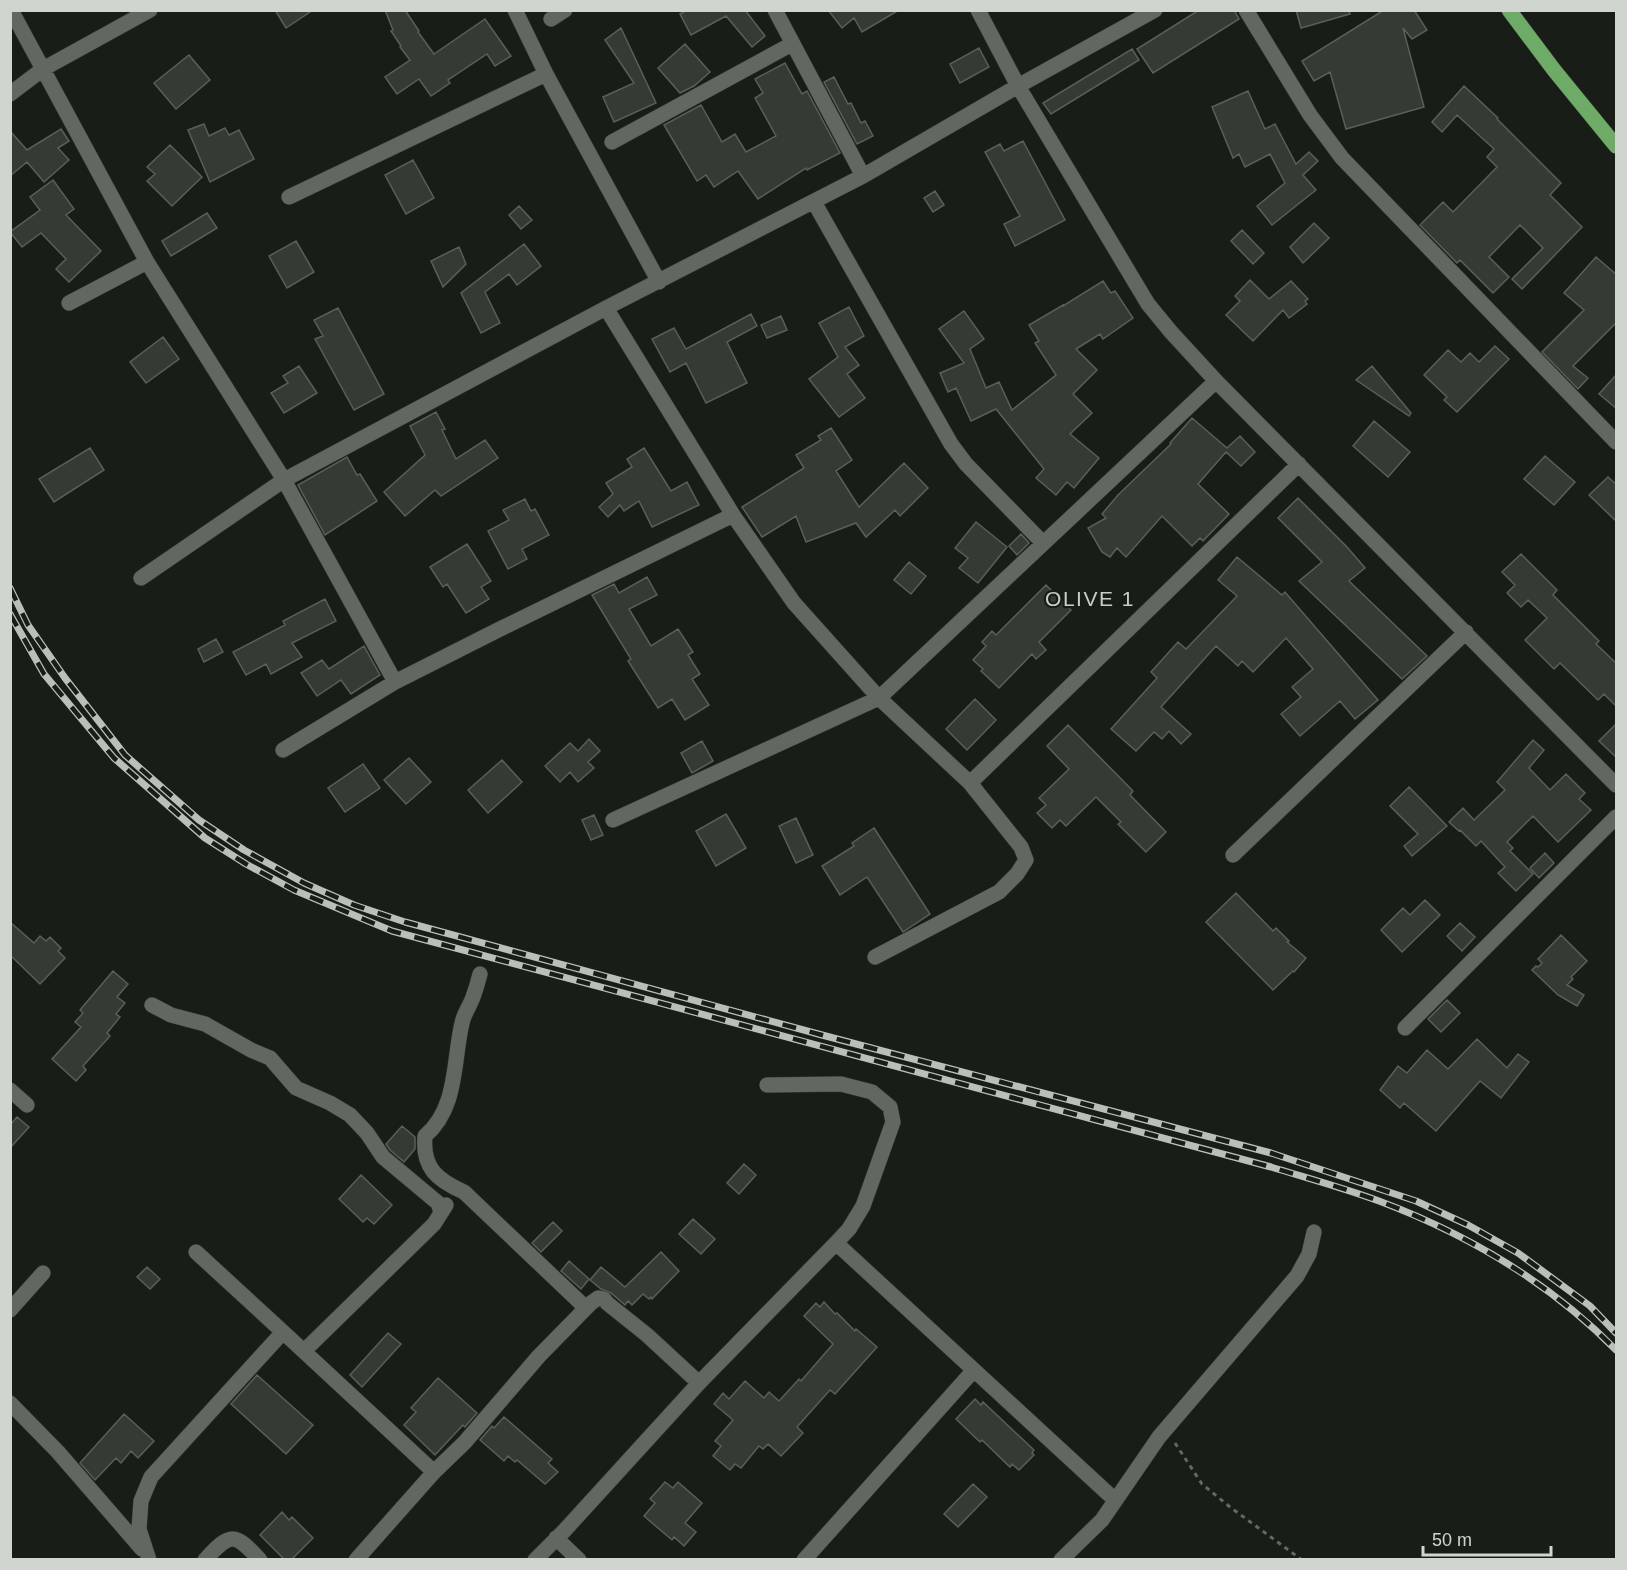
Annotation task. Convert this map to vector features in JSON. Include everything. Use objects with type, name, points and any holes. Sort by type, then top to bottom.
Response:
[{"type":"main road","points":[[1509,10],[1554,70],[1617,146]]},
{"type":"street","points":[[11,10],[147,262],[284,480],[395,682]]},
{"type":"street","points":[[10,94],[43,69],[150,10]]},
{"type":"street","points":[[515,10],[546,74],[659,282]]},
{"type":"street","points":[[551,19],[565,10]]},
{"type":"street","points":[[775,10],[863,176]]},
{"type":"street","points":[[978,10],[1018,86],[1148,304],[1171,332],[1216,381],[1617,784]]},
{"type":"street","points":[[141,578],[284,480],[606,308],[863,176],[1155,10]]},
{"type":"street","points":[[1246,10],[1310,115],[1342,158],[1617,442]]},
{"type":"street","points":[[612,142],[792,44]]},
{"type":"street","points":[[289,197],[546,74]]},
{"type":"street","points":[[814,202],[951,444],[966,464],[1043,543]]},
{"type":"street","points":[[69,303],[147,262]]},
{"type":"street","points":[[606,308],[733,515],[794,603],[879,698],[970,783],[1021,847],[1026,860],[1017,874],[999,892],[875,957]]},
{"type":"street","points":[[613,819],[879,698],[1216,381]]},
{"type":"street","points":[[970,783],[1299,464]]},
{"type":"street","points":[[283,750],[395,682],[733,515]]},
{"type":"street","points":[[1233,855],[1466,632]]},
{"type":"street","points":[[1405,1028],[1617,817]]},
{"type":"street","points":[[480,974],[473,998],[461,1024],[454,1077],[447,1105],[441,1119],[425,1136],[424,1145],[431,1170],[436,1177],[464,1192],[586,1308]]},
{"type":"street","points":[[152,1005],[171,1015],[205,1024],[270,1058],[296,1088],[330,1102],[350,1115],[367,1133],[383,1157],[438,1203],[441,1212]]},
{"type":"street","points":[[535,1560],[699,1383],[849,1229],[863,1206],[893,1122],[890,1107],[872,1092],[841,1084],[766,1085]]},
{"type":"street","points":[[10,1090],[27,1105]]},
{"type":"street","points":[[304,1351],[434,1224],[446,1204],[449,1185]]},
{"type":"street","points":[[1061,1560],[1102,1520],[1166,1429],[1297,1276],[1309,1254],[1314,1232]]},
{"type":"street","points":[[836,1243],[1115,1500]]},
{"type":"street","points":[[196,1252],[434,1472]]},
{"type":"street","points":[[10,1310],[43,1273]]},
{"type":"street","points":[[356,1560],[434,1472],[465,1442],[539,1356],[598,1298],[604,1299],[647,1335],[699,1383]]},
{"type":"street","points":[[149,1560],[139,1529],[141,1501],[152,1477],[283,1332]]},
{"type":"street","points":[[804,1560],[974,1370]]},
{"type":"street","points":[[10,1403],[58,1452],[125,1528],[149,1560]]},
{"type":"street","points":[[556,1538],[579,1560]]},
{"type":"street","points":[[205,1560],[219,1544],[231,1539],[239,1539],[245,1543],[260,1560]]},
{"type":"path","points":[[1166,1429],[1202,1484],[1302,1560]]},
{"type":"building","points":[[275,10],[313,10],[286,28]]},
{"type":"building","points":[[385,10],[405,10],[434,54],[485,19],[511,56],[495,66],[487,54],[448,80],[450,83],[431,96],[419,79],[397,94],[385,77],[410,60],[391,31],[393,30]]},
{"type":"building","points":[[687,10],[745,10],[765,36],[752,47],[726,16],[691,35],[680,14]]},
{"type":"building","points":[[828,10],[899,10],[862,32],[854,18],[842,28]]},
{"type":"building","points":[[1199,10],[1234,10],[1239,19],[1153,73],[1137,49]]},
{"type":"building","points":[[1296,10],[1349,10],[1350,14],[1301,28]]},
{"type":"building","points":[[1384,10],[1414,10],[1427,30],[1412,39],[1403,28],[1424,107],[1346,129],[1330,72],[1314,81],[1302,61]]},
{"type":"building","points":[[621,28],[656,103],[614,122],[603,97],[634,83],[605,40]]},
{"type":"building","points":[[685,44],[710,72],[694,86],[680,93],[658,68]]},
{"type":"building","points":[[979,48],[989,67],[960,83],[950,64]]},
{"type":"building","points":[[1132,49],[1139,60],[1051,114],[1043,103]]},
{"type":"building","points":[[189,55],[210,80],[176,109],[154,83]]},
{"type":"building","points":[[785,63],[802,94],[807,91],[840,153],[807,170],[806,168],[758,199],[738,171],[714,187],[706,175],[697,181],[664,125],[701,105],[722,142],[735,134],[746,152],[776,136],[755,98],[763,93],[755,79]]},
{"type":"building","points":[[834,77],[848,104],[851,103],[861,123],[865,121],[873,136],[857,144],[824,82]]},
{"type":"building","points":[[1464,86],[1561,183],[1550,195],[1582,227],[1522,289],[1512,279],[1543,248],[1520,225],[1489,257],[1509,277],[1493,293],[1460,260],[1457,263],[1420,225],[1443,202],[1453,212],[1497,167],[1487,157],[1494,149],[1457,115],[1442,132],[1432,122]]},
{"type":"building","points":[[1248,91],[1265,129],[1275,124],[1296,164],[1309,152],[1318,161],[1303,175],[1316,190],[1272,225],[1257,206],[1285,183],[1270,154],[1245,167],[1239,154],[1233,158],[1212,107]]},
{"type":"building","points":[[204,124],[209,136],[225,128],[229,135],[239,130],[254,159],[210,182],[188,130]]},
{"type":"building","points":[[61,129],[69,141],[58,148],[69,160],[44,182],[27,162],[10,176],[10,131],[27,150]]},
{"type":"building","points":[[1023,141],[1065,220],[1015,246],[1004,224],[1020,216],[985,152],[1000,144],[1004,151]]},
{"type":"building","points":[[170,145],[202,177],[172,206],[147,181],[155,174],[147,167]]},
{"type":"building","points":[[413,160],[434,198],[406,214],[385,175]]},
{"type":"building","points":[[53,180],[74,209],[66,215],[101,251],[69,282],[56,269],[66,259],[41,233],[22,247],[10,232],[40,210],[30,197]]},
{"type":"building","points":[[935,191],[944,205],[933,212],[924,198]]},
{"type":"building","points":[[519,206],[532,220],[521,229],[509,215]]},
{"type":"building","points":[[207,213],[217,228],[171,256],[162,241]]},
{"type":"building","points":[[1314,223],[1329,238],[1303,263],[1290,247]]},
{"type":"building","points":[[1242,230],[1264,253],[1253,264],[1231,241]]},
{"type":"building","points":[[296,241],[314,272],[287,288],[269,256]]},
{"type":"building","points":[[524,244],[541,266],[517,285],[509,274],[485,292],[500,323],[481,333],[461,293]]},
{"type":"building","points":[[459,247],[466,264],[443,287],[431,261]]},
{"type":"building","points":[[1596,257],[1617,275],[1617,322],[1573,366],[1588,378],[1578,389],[1542,352],[1584,310],[1564,293]]},
{"type":"building","points":[[1250,280],[1269,299],[1291,281],[1308,299],[1305,301],[1307,304],[1289,318],[1283,310],[1253,341],[1226,315],[1240,301],[1235,296]]},
{"type":"building","points":[[1103,281],[1111,293],[1115,291],[1133,318],[1103,339],[1100,334],[1076,349],[1097,370],[1073,394],[1092,413],[1070,434],[1099,458],[1074,488],[1067,482],[1056,495],[1036,478],[1044,469],[996,409],[971,421],[956,388],[948,392],[940,373],[964,363],[939,329],[964,311],[984,339],[970,349],[986,388],[999,382],[1012,410],[1056,375],[1035,343],[1039,341],[1029,325]]},
{"type":"building","points":[[849,307],[864,336],[845,347],[859,365],[847,374],[865,398],[839,417],[809,379],[838,357],[819,323]]},
{"type":"building","points":[[338,308],[384,394],[354,410],[315,339],[323,336],[314,320]]},
{"type":"building","points":[[751,314],[757,326],[727,342],[747,383],[706,403],[686,363],[670,372],[652,339],[674,328],[686,349]]},
{"type":"building","points":[[781,316],[787,330],[767,338],[761,325]]},
{"type":"building","points":[[163,337],[179,359],[146,383],[130,362]]},
{"type":"building","points":[[1495,346],[1509,359],[1457,412],[1444,400],[1447,397],[1424,375],[1448,350],[1461,362],[1470,353],[1479,362]]},
{"type":"building","points":[[299,366],[317,393],[284,413],[271,393],[288,383],[283,376]]},
{"type":"building","points":[[1372,366],[1411,413],[1409,416],[1356,380]]},
{"type":"building","points":[[1617,374],[1617,409],[1599,394]]},
{"type":"building","points":[[436,412],[456,459],[485,440],[498,458],[441,496],[435,490],[405,516],[384,492],[425,455],[410,426]]},
{"type":"building","points":[[1192,418],[1227,448],[1240,436],[1255,452],[1241,466],[1226,452],[1198,484],[1229,514],[1203,541],[1200,538],[1192,546],[1162,516],[1126,557],[1117,548],[1110,557],[1102,552],[1088,528],[1106,518],[1102,514],[1118,495],[1171,444]]},
{"type":"building","points":[[1374,421],[1410,452],[1388,477],[1353,446]]},
{"type":"building","points":[[831,428],[852,460],[836,471],[859,507],[904,463],[928,488],[900,516],[895,510],[866,537],[856,523],[806,542],[796,516],[762,537],[742,507],[804,468],[796,455],[821,440],[818,436]]},
{"type":"building","points":[[90,448],[104,470],[54,502],[39,479]]},
{"type":"building","points":[[644,448],[671,491],[687,482],[699,505],[652,527],[639,501],[624,511],[620,505],[608,517],[599,507],[613,494],[606,483],[632,467],[627,459]]},
{"type":"building","points":[[1545,456],[1575,482],[1554,505],[1524,479]]},
{"type":"building","points":[[347,457],[357,475],[360,474],[377,501],[325,535],[298,485]]},
{"type":"building","points":[[1608,477],[1617,485],[1617,522],[1589,495]]},
{"type":"building","points":[[1298,498],[1365,568],[1349,581],[1427,656],[1402,679],[1299,581],[1322,562],[1278,518]]},
{"type":"building","points":[[525,499],[531,511],[535,509],[549,535],[522,549],[527,559],[508,569],[488,531],[509,520],[503,510]]},
{"type":"building","points":[[976,522],[1007,547],[978,583],[959,568],[968,558],[955,548]]},
{"type":"building","points":[[1021,534],[1029,543],[1017,555],[1009,546]]},
{"type":"building","points":[[467,544],[491,581],[481,587],[489,599],[466,613],[447,584],[443,587],[430,567]]},
{"type":"building","points":[[1521,554],[1557,590],[1553,595],[1599,641],[1596,644],[1617,664],[1617,707],[1604,694],[1598,700],[1560,663],[1554,669],[1525,640],[1547,618],[1528,600],[1521,607],[1507,593],[1515,585],[1502,572]]},
{"type":"building","points":[[1237,557],[1282,595],[1285,592],[1378,700],[1355,719],[1340,701],[1300,736],[1281,714],[1301,697],[1292,687],[1313,669],[1286,638],[1253,672],[1242,661],[1238,666],[1216,646],[1161,707],[1191,734],[1181,744],[1169,731],[1162,739],[1154,732],[1136,751],[1111,729],[1157,678],[1151,672],[1178,642],[1186,649],[1237,596],[1218,580]]},
{"type":"building","points":[[909,562],[926,576],[911,594],[894,580]]},
{"type":"building","points":[[647,577],[657,595],[629,609],[651,646],[678,629],[693,652],[688,655],[700,674],[692,679],[709,705],[685,720],[672,699],[658,708],[628,661],[631,659],[592,595],[614,584],[619,593]]},
{"type":"building","points":[[1046,585],[1071,610],[1039,642],[1046,650],[1036,659],[1032,654],[999,688],[973,660],[986,646],[982,642],[992,631],[996,635]]},
{"type":"building","points":[[325,599],[336,621],[292,643],[302,657],[271,674],[266,664],[246,675],[233,652],[285,625],[283,621]]},
{"type":"building","points":[[216,639],[223,652],[204,662],[198,649]]},
{"type":"building","points":[[364,646],[380,675],[351,694],[341,680],[317,696],[301,673],[322,660],[329,669]]},
{"type":"building","points":[[975,699],[996,720],[967,750],[946,729]]},
{"type":"building","points":[[1617,723],[1617,758],[1599,741]]},
{"type":"building","points":[[1068,725],[1133,791],[1130,795],[1166,832],[1146,852],[1118,824],[1121,822],[1096,797],[1066,826],[1060,820],[1052,828],[1037,813],[1046,805],[1039,798],[1069,769],[1047,746]]},
{"type":"building","points":[[589,739],[600,751],[588,762],[594,768],[578,782],[570,772],[560,782],[545,766],[570,743],[578,751]]},
{"type":"building","points":[[1533,740],[1544,750],[1529,768],[1550,790],[1566,774],[1585,793],[1579,799],[1591,810],[1558,842],[1533,816],[1507,842],[1513,848],[1510,851],[1533,874],[1516,891],[1498,873],[1505,867],[1481,841],[1476,846],[1449,822],[1463,808],[1474,820],[1505,790],[1497,782]]},
{"type":"building","points":[[702,741],[713,761],[692,773],[681,753]]},
{"type":"building","points":[[409,758],[431,782],[406,804],[384,780]]},
{"type":"building","points":[[502,760],[522,782],[488,813],[468,790]]},
{"type":"building","points":[[363,764],[380,788],[345,812],[328,788]]},
{"type":"building","points":[[1409,787],[1447,826],[1412,856],[1404,846],[1418,834],[1390,806]]},
{"type":"building","points":[[726,814],[746,848],[716,866],[696,831]]},
{"type":"building","points":[[594,815],[603,835],[591,840],[582,820]]},
{"type":"building","points":[[796,818],[813,855],[796,863],[779,826]]},
{"type":"building","points":[[874,828],[930,914],[903,932],[867,877],[840,895],[822,866],[854,846],[852,843]]},
{"type":"building","points":[[1545,853],[1554,863],[1539,878],[1530,868]]},
{"type":"building","points":[[1236,893],[1273,931],[1276,928],[1289,941],[1287,942],[1306,958],[1273,990],[1206,922]]},
{"type":"building","points":[[1425,900],[1440,915],[1402,952],[1381,930],[1403,908],[1410,915]]},
{"type":"building","points":[[10,922],[34,943],[40,936],[46,941],[50,937],[61,948],[58,951],[65,958],[40,984],[10,955]]},
{"type":"building","points":[[1460,923],[1475,937],[1462,951],[1447,936]]},
{"type":"building","points":[[1561,935],[1587,961],[1571,977],[1573,979],[1567,985],[1584,995],[1577,1006],[1558,995],[1532,970],[1542,963],[1538,959]]},
{"type":"building","points":[[113,971],[128,984],[117,997],[125,1003],[116,1014],[120,1017],[107,1033],[110,1036],[83,1066],[86,1070],[76,1081],[52,1059],[81,1027],[75,1022],[83,1013],[80,1010]]},
{"type":"building","points":[[1447,1000],[1460,1013],[1441,1032],[1428,1019]]},
{"type":"building","points":[[1477,1039],[1507,1068],[1518,1054],[1529,1062],[1501,1098],[1480,1081],[1436,1131],[1404,1103],[1400,1108],[1380,1090],[1398,1066],[1407,1073],[1427,1050],[1448,1069]]},
{"type":"building","points":[[17,1117],[29,1127],[10,1148],[10,1125]]},
{"type":"building","points":[[402,1126],[415,1137],[415,1149],[404,1162],[386,1144]]},
{"type":"building","points":[[744,1164],[756,1175],[739,1194],[727,1183]]},
{"type":"building","points":[[361,1175],[392,1205],[374,1224],[367,1218],[363,1222],[339,1199]]},
{"type":"building","points":[[693,1219],[715,1239],[701,1254],[679,1234]]},
{"type":"building","points":[[553,1222],[562,1231],[541,1252],[532,1243]]},
{"type":"building","points":[[661,1252],[679,1271],[652,1299],[643,1294],[632,1305],[628,1301],[625,1305],[590,1280],[601,1267],[625,1287]]},
{"type":"building","points":[[569,1261],[589,1279],[581,1289],[561,1271]]},
{"type":"building","points":[[147,1267],[160,1279],[150,1289],[137,1277]]},
{"type":"building","points":[[824,1302],[855,1331],[856,1329],[877,1347],[835,1394],[830,1390],[797,1427],[803,1433],[781,1456],[768,1444],[763,1449],[759,1446],[741,1468],[735,1464],[730,1470],[713,1456],[721,1446],[715,1441],[733,1420],[714,1404],[723,1393],[729,1399],[745,1381],[764,1398],[769,1392],[779,1401],[799,1379],[801,1381],[833,1344],[804,1316],[816,1303],[820,1307]]},
{"type":"building","points":[[388,1333],[401,1344],[362,1387],[350,1375]]},
{"type":"building","points":[[257,1375],[313,1425],[286,1454],[231,1404]]},
{"type":"building","points":[[438,1378],[477,1413],[435,1455],[404,1425],[416,1412],[411,1408]]},
{"type":"building","points":[[975,1399],[981,1405],[983,1402],[1034,1450],[1032,1453],[1034,1455],[1019,1470],[1012,1464],[1010,1467],[956,1419]]},
{"type":"building","points":[[124,1414],[154,1441],[138,1458],[131,1451],[121,1463],[116,1458],[95,1480],[80,1463]]},
{"type":"building","points":[[504,1417],[552,1459],[548,1463],[558,1472],[545,1484],[517,1460],[515,1462],[508,1456],[504,1461],[480,1440],[492,1426],[494,1428]]},
{"type":"building","points":[[665,1482],[673,1488],[678,1482],[702,1503],[685,1523],[696,1532],[684,1546],[674,1537],[672,1540],[644,1516],[655,1503],[650,1499]]},
{"type":"building","points":[[973,1484],[987,1497],[958,1527],[944,1514]]},
{"type":"building","points":[[282,1512],[289,1520],[292,1517],[313,1538],[291,1560],[285,1560],[260,1535]]},
{"type":"railway","points":[[10,588],[28,625],[65,678],[125,755],[199,820],[244,850],[304,883],[354,905],[405,922],[1271,1153],[1416,1201],[1468,1225],[1518,1253],[1590,1306],[1616,1333]]},
{"type":"railway","points":[[10,614],[44,674],[114,758],[205,838],[294,890],[392,931],[1271,1167],[1366,1196],[1444,1229],[1506,1263],[1564,1303],[1616,1350]]},
{"type":"district","name":"OLIVE 1","points":[[1090,599]]}]
